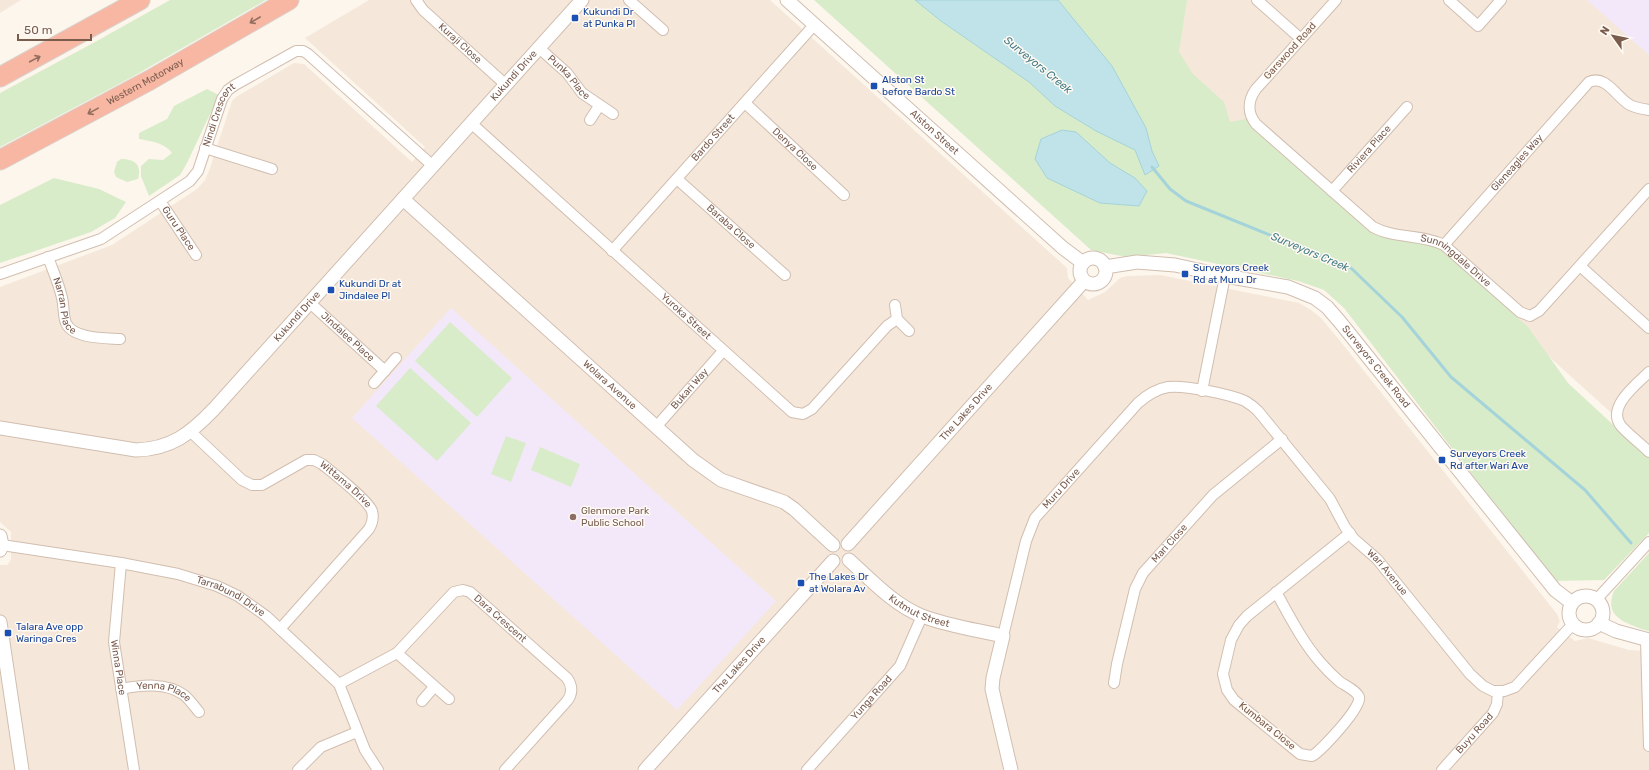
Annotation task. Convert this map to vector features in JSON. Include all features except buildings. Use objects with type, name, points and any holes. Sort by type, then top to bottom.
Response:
[{"type":"highway","points":[[0,77],[140,0]]},
{"type":"highway","name":"Western Motorway","points":[[0,160],[150,80],[289,0]]},
{"type":"street","name":"Kuraji Close","points":[[416,0],[423,10],[506,85]]},
{"type":"street","name":"Kukundi Drive","points":[[0,428],[136,450],[152,449],[167,444],[191,432],[214,409],[582,0]]},
{"type":"street","points":[[629,0],[663,30]]},
{"type":"street","name":"Alston Street","points":[[788,0],[1058,243],[1083,263]]},
{"type":"street","points":[[1257,0],[1301,38]]},
{"type":"street","name":"Garswood Road","points":[[1249,104],[1250,98],[1256,89],[1336,0]]},
{"type":"street","points":[[1449,0],[1478,26],[1501,0]]},
{"type":"street","name":"Bardo Street","points":[[612,251],[678,179],[815,24]]},
{"type":"street","name":"Punka Place","points":[[539,48],[567,73],[582,93],[599,106],[614,114]]},
{"type":"street","name":"Nindi Crescent","points":[[0,274],[101,239],[193,178],[198,171],[222,99],[228,90],[292,52],[300,51],[308,54],[433,166]]},
{"type":"street","name":"Gleneagles Way","points":[[1444,245],[1590,79],[1601,81],[1631,106],[1649,110]]},
{"type":"street","name":"Denya Close","points":[[745,103],[844,195]]},
{"type":"street","name":"Sunningdale Drive","points":[[1249,104],[1251,116],[1256,124],[1365,222],[1378,230],[1393,235],[1435,241],[1444,245],[1520,312],[1527,316],[1533,315],[1539,311],[1649,189]]},
{"type":"street","name":"Punka Place","points":[[590,120],[599,106]]},
{"type":"street","name":"Riviera Place","points":[[1332,191],[1407,107]]},
{"type":"street","points":[[1649,110],[1649,118]]},
{"type":"street","name":"Yuroka Street","points":[[471,123],[789,410],[803,414],[812,409],[887,326],[897,319]]},
{"type":"street","points":[[205,148],[272,169]]},
{"type":"street","name":"Baraba Close","points":[[678,179],[784,275]]},
{"type":"street","name":"Wolara Avenue","points":[[403,199],[656,427],[714,476],[726,482],[784,502],[833,545]]},
{"type":"street","name":"Guru Place","points":[[160,201],[196,255]]},
{"type":"street","name":"Narran Place","points":[[48,257],[62,296],[65,322],[69,327],[78,334],[120,339]]},
{"type":"street","points":[[1089,259],[1097,259],[1105,267],[1105,275],[1100,282],[1092,284],[1084,281],[1080,270],[1083,263],[1089,259]]},
{"type":"street","name":"Surveyors Creek Road","points":[[1105,267],[1137,262],[1175,265],[1225,276],[1288,287],[1315,298],[1327,307],[1554,590],[1572,603]]},
{"type":"street","points":[[1580,266],[1649,328]]},
{"type":"street","points":[[1202,391],[1225,276]]},
{"type":"street","name":"The Lakes Drive","points":[[848,544],[1084,281]]},
{"type":"street","name":"Jindalee Place","points":[[309,302],[385,371]]},
{"type":"street","points":[[895,305],[897,319],[909,331]]},
{"type":"street","name":"Bukari Way","points":[[656,427],[723,351]]},
{"type":"street","points":[[374,383],[396,358]]},
{"type":"street","points":[[1649,372],[1619,404],[1617,413],[1618,420],[1622,426],[1649,452]]},
{"type":"street","name":"Muru Drive","points":[[1008,769],[992,688],[993,678],[1026,541],[1032,525],[1039,513],[1143,399],[1154,392],[1169,387],[1202,391]]},
{"type":"street","name":"Wari Avenue","points":[[1202,391],[1235,398],[1252,405],[1262,415],[1330,499],[1350,533],[1359,545],[1377,559],[1470,674],[1482,686],[1498,692]]},
{"type":"street","name":"Wittama Drive","points":[[191,432],[248,484],[262,485],[302,462],[314,460],[322,464],[350,488],[368,505],[372,512],[373,520],[369,529],[280,629]]},
{"type":"street","name":"Mari Close","points":[[1114,683],[1117,664],[1135,589],[1143,573],[1213,495],[1282,439]]},
{"type":"street","name":"Kumbara Close","points":[[1276,592],[1298,632],[1316,657],[1333,676],[1356,693],[1359,697],[1359,704],[1354,711],[1320,751],[1312,756],[1300,754],[1234,700],[1227,690],[1224,680],[1224,669],[1231,640],[1236,630],[1247,616],[1276,592],[1350,533]]},
{"type":"street","points":[[842,542],[848,544],[852,554],[849,560],[843,564],[836,563],[831,558],[830,551],[833,545],[842,542]]},
{"type":"street","points":[[1596,600],[1649,542]]},
{"type":"street","name":"Tarrabundi Drive","points":[[1,544],[178,574],[217,586],[245,601],[280,629],[339,684],[365,750],[378,770]]},
{"type":"street","name":"Kutmut Street","points":[[849,560],[894,599],[922,616],[1003,636]]},
{"type":"street","name":"The Lakes Drive","points":[[644,770],[834,561]]},
{"type":"street","name":"Winna Place","points":[[121,564],[114,642],[134,770]]},
{"type":"street","name":"Dara Crescent","points":[[339,684],[397,653],[451,594],[463,590],[474,594],[567,678],[571,689],[569,698],[505,770]]},
{"type":"street","points":[[1581,597],[1596,600],[1600,604],[1602,614],[1599,623],[1591,629],[1586,630],[1577,627],[1573,624],[1569,614],[1572,603],[1581,597]]},
{"type":"street","name":"Yunga Road","points":[[807,770],[900,666],[922,616]]},
{"type":"street","points":[[1599,623],[1616,632],[1648,640],[1649,746]]},
{"type":"street","points":[[1498,692],[1512,689],[1520,683],[1573,624]]},
{"type":"street","points":[[1,630],[22,770]]},
{"type":"street","points":[[397,653],[448,699]]},
{"type":"street","name":"Yenna Place","points":[[121,688],[143,685],[162,686],[175,690],[188,698],[199,712]]},
{"type":"street","points":[[422,701],[434,686]]},
{"type":"street","name":"Buyu Road","points":[[1442,770],[1493,713],[1498,692]]},
{"type":"street","points":[[298,770],[321,747],[357,732]]},
{"type":"shaded area","points":[[0,0],[21,0],[0,13]]},
{"type":"shaded area","points":[[369,0],[770,0],[1067,268],[1068,278],[1088,300],[1105,292],[1120,278],[1127,276],[1160,275],[1299,303],[1311,310],[1321,318],[1341,342],[1557,614],[1560,621],[1557,627],[1575,641],[1588,638],[1629,650],[1649,651],[1649,770],[0,770],[0,565],[7,565],[11,560],[11,532],[0,522],[0,287],[112,245],[197,189],[205,180],[209,171],[232,101],[236,97],[294,63],[304,64],[412,162],[425,147],[305,38]]},
{"type":"shaded area","points":[[1184,0],[1649,0],[1649,447],[1462,278],[1171,134]]},
{"type":"shaded area","points":[[1587,0],[1649,0],[1649,55]]},
{"type":"shaded area","name":"Glenmore Park Public School","points":[[451,308],[776,601],[677,710],[352,418]]},
{"type":"green space","points":[[170,0],[266,0],[132,77],[0,147],[0,93]]},
{"type":"green space","points":[[814,0],[1187,0],[1179,52],[1193,74],[1224,102],[1230,122],[1246,119],[1367,230],[1375,234],[1441,248],[1528,327],[1568,383],[1649,458],[1649,533],[1604,580],[1554,581],[1344,308],[1324,290],[1298,281],[1166,253],[1126,257],[1091,250]]},
{"type":"green space","points":[[207,89],[219,95],[187,163],[180,175],[149,196],[141,176],[141,166],[149,159],[163,160],[172,153],[162,145],[139,139],[139,133],[167,119],[174,106]]},
{"type":"green space","points":[[121,159],[130,160],[136,164],[139,170],[138,179],[127,182],[116,177],[114,172],[117,162]]},
{"type":"green space","points":[[54,178],[99,189],[126,202],[115,218],[91,232],[0,263],[0,205]]},
{"type":"green space","points":[[450,322],[512,378],[477,417],[415,361]]},
{"type":"green space","points":[[410,368],[471,423],[437,461],[376,406]]},
{"type":"green space","points":[[506,436],[526,443],[511,482],[491,474]]},
{"type":"green space","points":[[540,447],[580,464],[571,487],[531,470]]},
{"type":"green space","points":[[1649,553],[1649,631],[1643,630],[1622,620],[1614,613],[1611,604],[1614,591]]},
{"type":"water","points":[[915,0],[1058,0],[1112,66],[1146,128],[1152,151],[1159,166],[1145,175],[1135,150],[1096,131],[1055,106],[1029,82],[941,21]]},
{"type":"water","points":[[1062,130],[1076,132],[1110,163],[1135,178],[1147,191],[1139,206],[1100,203],[1047,178],[1035,159],[1041,139]]},
{"type":"waterway","name":"Surveyors Creek","points":[[1152,167],[1170,189],[1186,201],[1351,268],[1402,317],[1451,377],[1585,490],[1631,543]]},
{"type":"place","name":"Kukundi Dr at Punka Pl","points":[[575,18]]},
{"type":"place","name":"Alston St before Bardo St","points":[[874,86]]},
{"type":"place","name":"Surveyors Creek Rd at Muru Dr","points":[[1185,274]]},
{"type":"place","name":"Kukundi Dr at Jindalee Pl","points":[[331,290]]},
{"type":"place","name":"Surveyors Creek Rd after Wari Ave","points":[[1442,460]]},
{"type":"place","name":"Glenmore Park Public School","points":[[573,517]]},
{"type":"place","name":"The Lakes Dr at Wolara Av","points":[[801,583]]},
{"type":"place","name":"Talara Ave opp Waringa Cres","points":[[8,633]]}]
